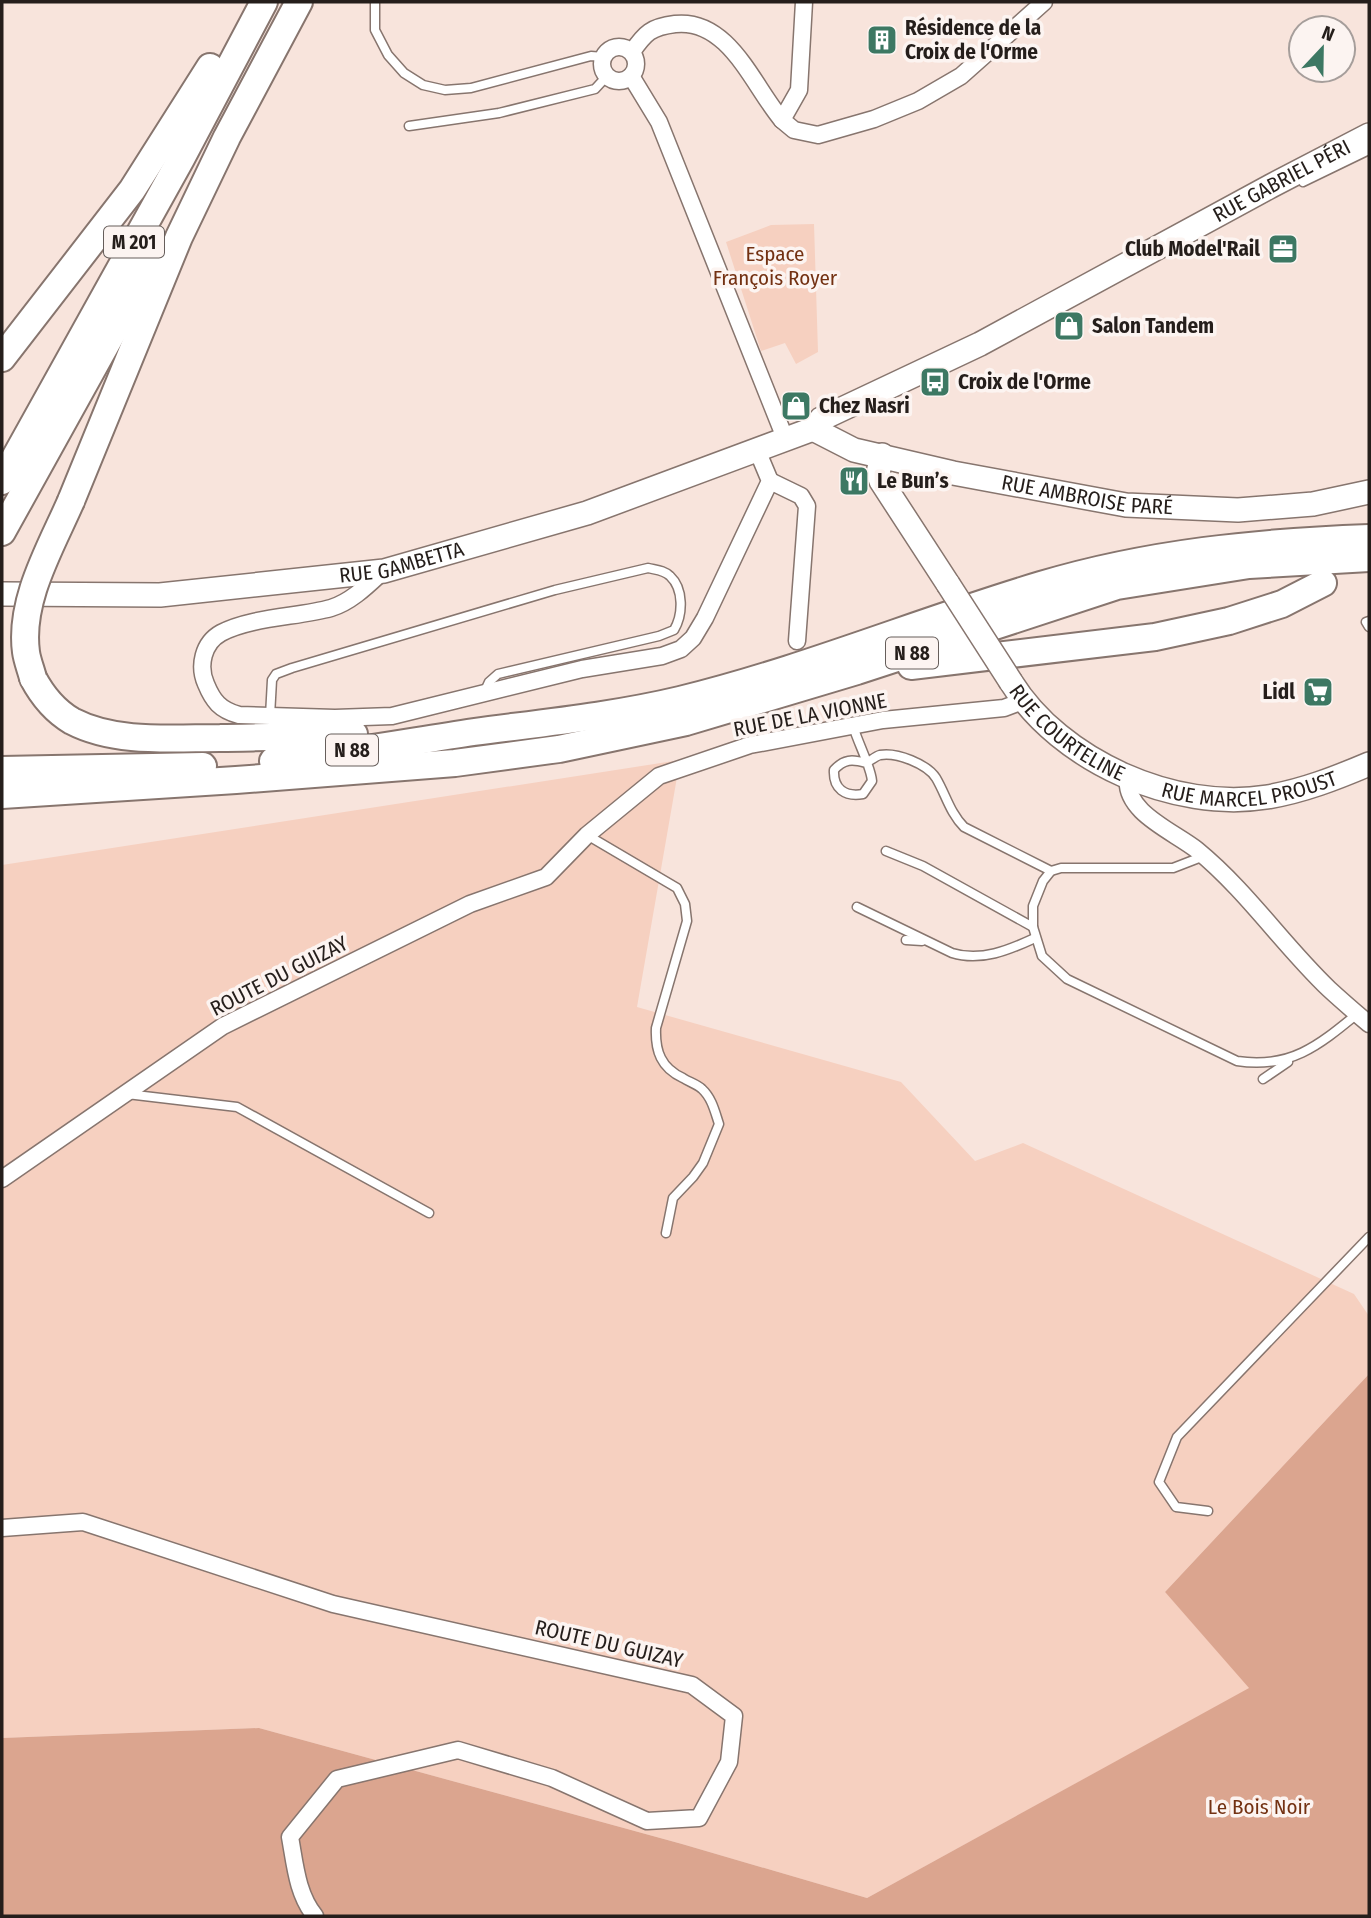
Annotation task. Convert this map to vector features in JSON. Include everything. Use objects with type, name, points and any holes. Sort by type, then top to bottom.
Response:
[{"type":"highway","points":[[2,358],[132,190],[200,86],[247,2]]},
{"type":"highway","name":"M 201","points":[[2,481],[181,159],[264,2]]},
{"type":"highway","name":"M 201","points":[[6,524],[193,188],[227,137],[299,2]]},
{"type":"highway","points":[[227,137],[180,237],[34,587],[28,618],[26,651],[33,678],[41,693],[72,721],[95,730],[162,738],[303,737],[575,718]]},
{"type":"highway","name":"N 88","points":[[2,771],[204,766],[283,760],[575,718],[678,700],[786,671],[1041,585],[1114,566],[1250,544],[1369,538]]},
{"type":"highway","name":"N 88","points":[[2,795],[455,763],[559,749],[686,722],[857,671],[1117,586],[1249,565],[1369,558]]},
{"type":"highway","points":[[857,671],[1155,637],[1229,621],[1282,604],[1323,583]]},
{"type":"main road","name":"RUE GABRIEL PÉRI","points":[[785,438],[813,429],[821,419],[980,344],[1369,135]]},
{"type":"main road","name":"RUE AMBROISE PARÉ","points":[[813,429],[853,450],[953,473],[1126,505],[1238,510],[1313,504],[1369,492]]},
{"type":"main road","name":"RUE GAMBETTA","points":[[2,594],[160,595],[384,570],[587,513],[785,438]]},
{"type":"main road","name":"RUE COURTELINE","points":[[882,455],[878,473],[881,481],[1017,692],[1065,743],[1128,777]]},
{"type":"main road","name":"RUE MARCEL PROUST","points":[[1128,777],[1199,796],[1265,797],[1299,790],[1369,764]]},
{"type":"street","points":[[782,120],[799,90],[804,2]]},
{"type":"street","points":[[632,52],[643,36],[658,26],[685,23],[706,29],[728,45],[782,120],[794,130],[818,135],[874,119],[918,101],[961,76],[1044,2]]},
{"type":"street","points":[[616,47],[627,48],[632,52],[636,61],[631,76],[622,81],[607,76],[603,67],[607,52],[616,47]]},
{"type":"street","points":[[631,76],[659,121],[785,438]]},
{"type":"street","points":[[757,450],[769,481],[801,496],[807,506],[797,640]]},
{"type":"street","points":[[384,570],[363,590],[334,607],[235,627],[219,634],[202,658],[202,676],[217,705],[239,715],[335,718],[392,716],[582,670],[662,656],[681,649],[705,618],[769,481]]},
{"type":"street","name":"RUE DE LA VIONNE","points":[[587,835],[659,776],[750,745],[883,720],[1004,708],[1017,692]]},
{"type":"street","name":"RUE COURTELINE","points":[[1128,777],[1127,787],[1134,806],[1204,856],[1231,879],[1328,988],[1363,1019]]},
{"type":"street","name":"ROUTE DU GUIZAY","points":[[2,1179],[223,1026],[470,904],[546,877],[587,835]]},
{"type":"street","name":"ROUTE DU GUIZAY","points":[[2,1528],[83,1522],[333,1604],[692,1685],[734,1716],[729,1762],[699,1818],[647,1821],[552,1778],[458,1750],[337,1779],[290,1837],[299,1884],[314,1916]]},
{"type":"lane","points":[[375,2],[375,30],[388,55],[404,73],[423,85],[445,90],[471,88],[591,56],[604,57]]},
{"type":"lane","points":[[409,126],[499,113],[595,89],[607,76]]},
{"type":"lane","points":[[1292,187],[1369,150]]},
{"type":"lane","points":[[813,429],[851,416]]},
{"type":"lane","points":[[270,716],[272,680],[276,674],[292,668],[555,590],[648,568],[663,571],[672,577],[678,587],[681,612],[674,630],[659,636],[498,674],[489,682],[484,693]]},
{"type":"lane","points":[[1369,621],[1366,622],[1369,627]]},
{"type":"lane","points":[[853,726],[866,764],[872,772],[872,781],[863,794],[846,794],[837,788],[833,780],[834,770],[840,763],[852,759],[866,764]]},
{"type":"lane","points":[[866,764],[878,755],[897,756],[924,767],[934,776],[955,818],[964,827],[1051,871]]},
{"type":"lane","points":[[587,835],[677,888],[685,904],[687,921],[656,1028],[656,1042],[662,1062],[668,1070],[695,1084],[710,1098],[719,1124],[703,1163],[673,1198],[666,1233]]},
{"type":"lane","points":[[886,851],[923,866],[1033,927]]},
{"type":"lane","points":[[1204,856],[1173,868],[1061,868],[1051,871],[1037,892],[1033,906],[1033,927],[1042,956],[1067,979],[1237,1061],[1276,1063],[1293,1058]]},
{"type":"lane","points":[[857,907],[964,957],[998,953],[1035,938]]},
{"type":"lane","points":[[906,940],[929,942]]},
{"type":"lane","points":[[1263,1080],[1333,1033],[1363,1019]]},
{"type":"lane","points":[[124,1094],[237,1107],[429,1213]]},
{"type":"lane","points":[[1208,1511],[1176,1507],[1159,1482],[1177,1437],[1369,1237]]},
{"type":"green space","name":"Espace François Royer","points":[[814,224],[818,352],[796,364],[785,343],[761,351],[726,242],[771,225]]},
{"type":"green space","points":[[680,760],[637,1007],[901,1082],[975,1161],[1023,1143],[1354,1294],[1369,1316],[1369,1374],[1165,1592],[1250,1688],[867,1898],[682,1844],[259,1728],[2,1738],[2,865]]},
{"type":"green space","name":"Le Bois Noir","points":[[1369,1374],[1369,1916],[2,1916],[2,1738],[259,1728],[682,1844],[867,1898],[1249,1688],[1165,1592]]},
{"type":"place","name":"Résidence de la Croix de l'Orme","points":[[882,40]]},
{"type":"place","name":"Club Model'Rail","points":[[1283,249]]},
{"type":"place","name":"Salon Tandem","points":[[1069,326]]},
{"type":"place","name":"Croix de l'Orme","points":[[935,382]]},
{"type":"place","name":"Chez Nasri","points":[[796,406]]},
{"type":"place","name":"Le Bun’s","points":[[854,481]]},
{"type":"place","name":"Lidl","points":[[1318,692]]}]
